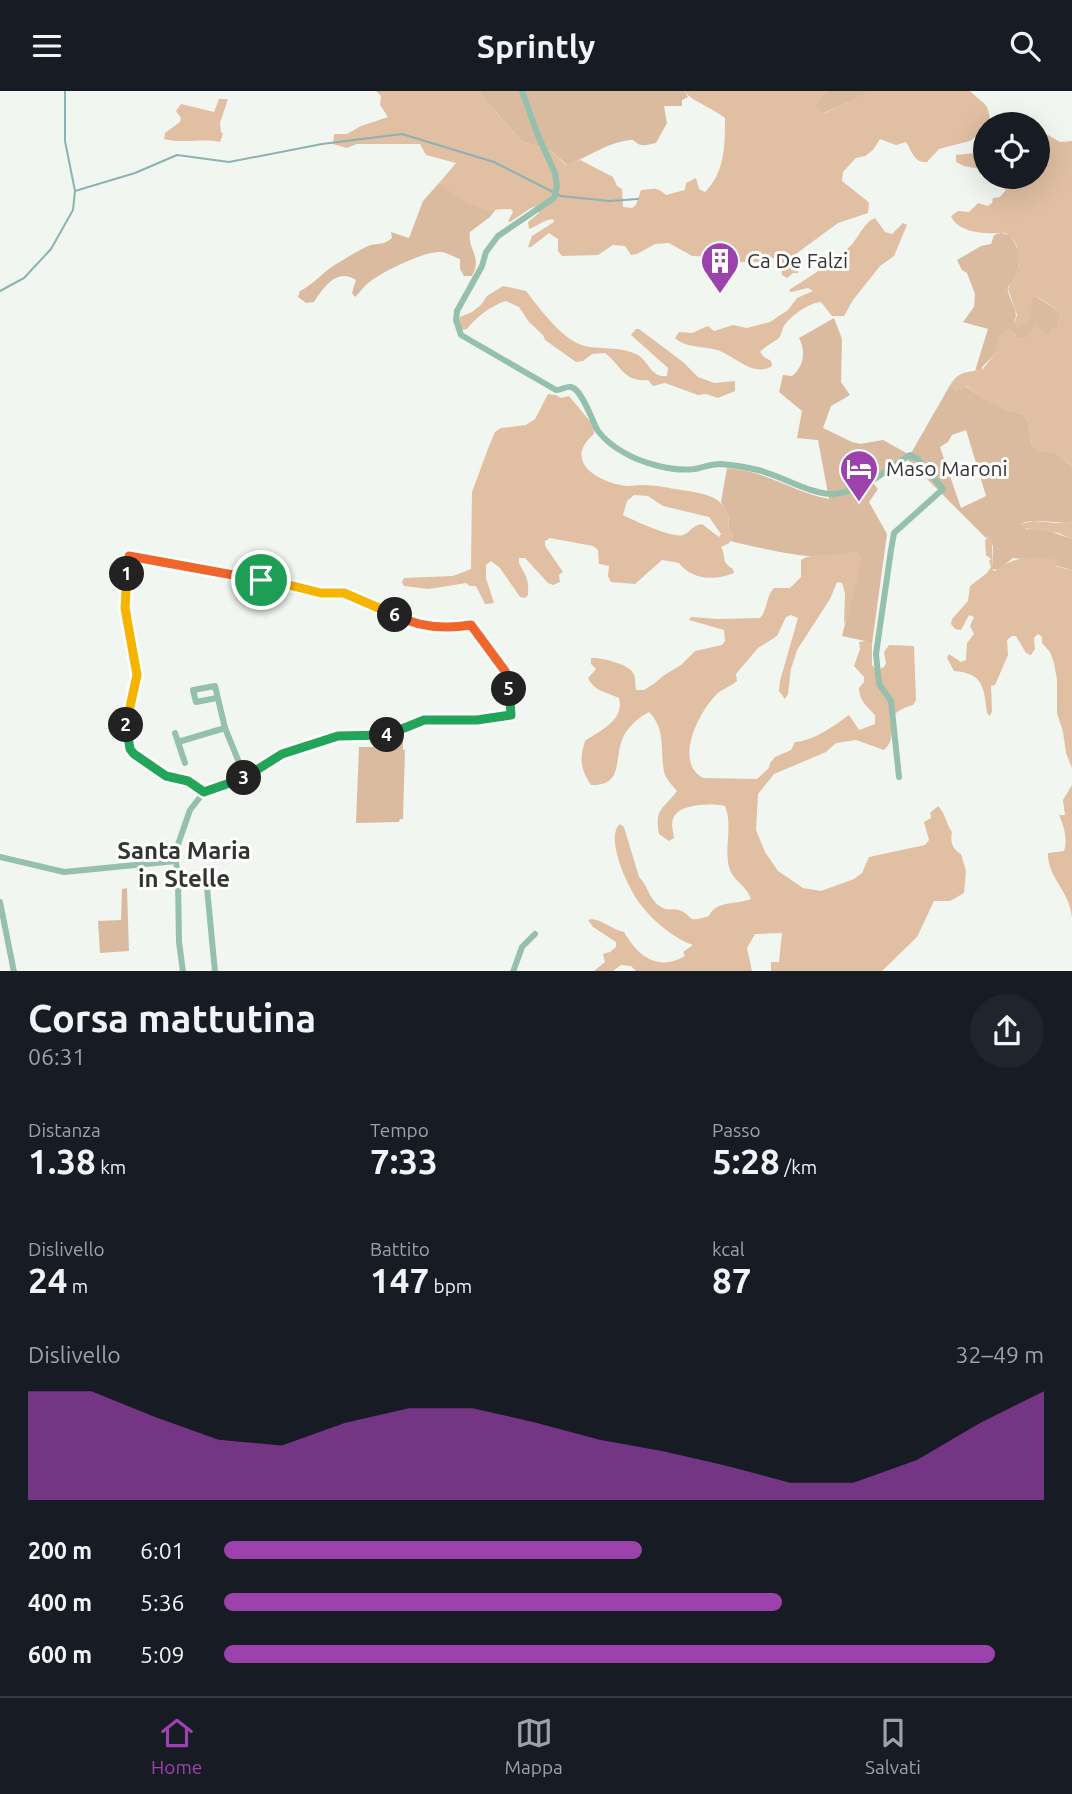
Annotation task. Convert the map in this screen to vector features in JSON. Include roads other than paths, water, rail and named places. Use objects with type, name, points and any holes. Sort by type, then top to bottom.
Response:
[{"type":"street","points":[[522,91],[555,173],[557,186],[554,198],[511,226],[486,252],[482,266],[457,311],[456,320],[461,335],[556,390],[568,386],[575,388],[599,431],[611,444],[636,458],[674,468],[695,469],[720,464],[749,468],[822,493],[835,493],[860,487],[910,455],[918,459],[943,489],[894,534],[891,551],[876,654],[880,684],[891,701],[899,777]]},
{"type":"street","points":[[183,971],[175,853],[190,810],[204,792],[245,777],[282,754],[338,736],[388,735],[424,720],[477,720],[511,715],[508,677],[471,625],[426,625],[405,620],[339,592],[321,593],[277,582],[129,556],[125,608],[137,675],[126,723],[130,749],[166,776],[188,781],[204,792]]},
{"type":"street","points":[[217,698],[225,728],[245,777]]},
{"type":"street","points":[[178,742],[225,728]]},
{"type":"street","points":[[175,733],[185,763]]},
{"type":"street","points":[[0,857],[64,872],[176,860]]},
{"type":"street","points":[[178,873],[206,877],[215,971]]},
{"type":"street","points":[[0,902],[14,971]]},
{"type":"street","points":[[513,971],[522,947],[535,934]]},
{"type":"waterway","points":[[0,291],[24,278],[51,249],[73,210],[75,191],[65,141],[65,91]]},
{"type":"waterway","points":[[75,191],[135,173],[177,155],[229,162],[322,144],[402,134],[494,162],[561,196],[609,201],[638,199]]},
{"type":"place","name":"Ca De Falzi","points":[[720,295]]},
{"type":"place","name":"Maso Maroni","points":[[859,503]]},
{"type":"district","name":"Santa Maria in Stelle","points":[[184,865]]}]
